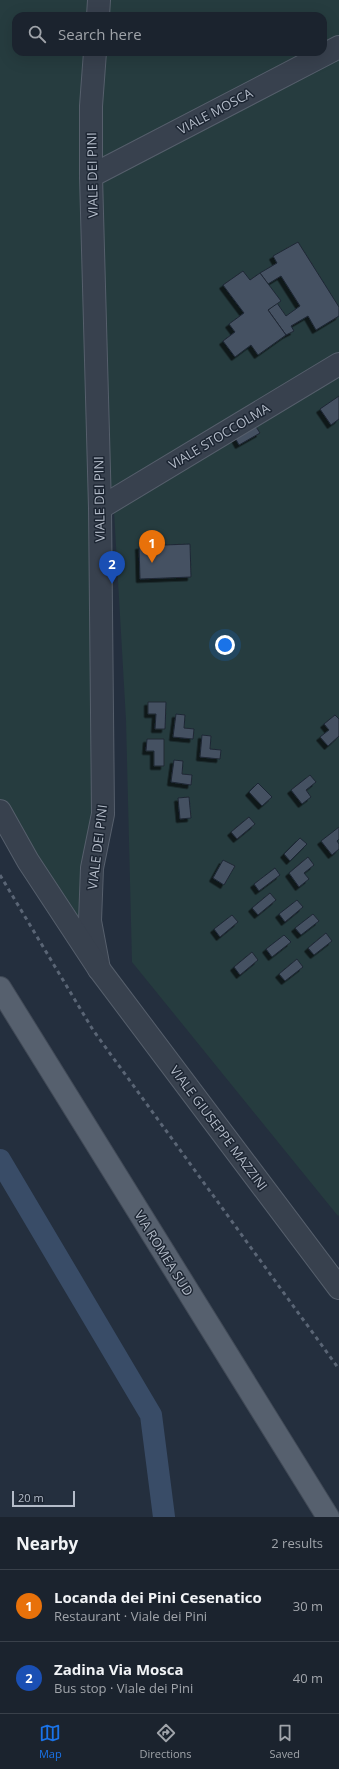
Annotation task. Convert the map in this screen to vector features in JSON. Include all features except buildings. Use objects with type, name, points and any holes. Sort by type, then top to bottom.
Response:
[{"type":"main road","name":"VIA ROMEA SUD","points":[[0,988],[328,1517]]},
{"type":"street","points":[[98,12],[99,0]]},
{"type":"street","name":"VIALE MOSCA","points":[[327,53],[339,47]]},
{"type":"street","name":"VIALE DEI PINI","points":[[95,56],[90,106],[100,508],[103,814],[92,868],[90,921],[99,968]]},
{"type":"street","name":"VIALE MOSCA","points":[[91,176],[322,56]]},
{"type":"street","name":"VIALE STOCCOLMA","points":[[100,508],[339,364]]},
{"type":"street","name":"VIALE GIUSEPPE MAZZINI","points":[[0,811],[28,861],[99,968],[339,1288]]},
{"type":"green space","points":[[0,0],[339,0],[339,368],[100,508],[99,969],[0,810]]},
{"type":"green space","points":[[339,376],[338,1216],[132,962],[126,720],[114,511]]},
{"type":"waterway","points":[[0,1160],[151,1415],[164,1517]]},
{"type":"railway","points":[[0,875],[93,1030],[339,1369]]},
{"type":"place","name":"Locanda dei Pini Cesenatico","points":[[152,563]]},
{"type":"place","name":"Zadina Via Mosca","points":[[112,584]]}]
